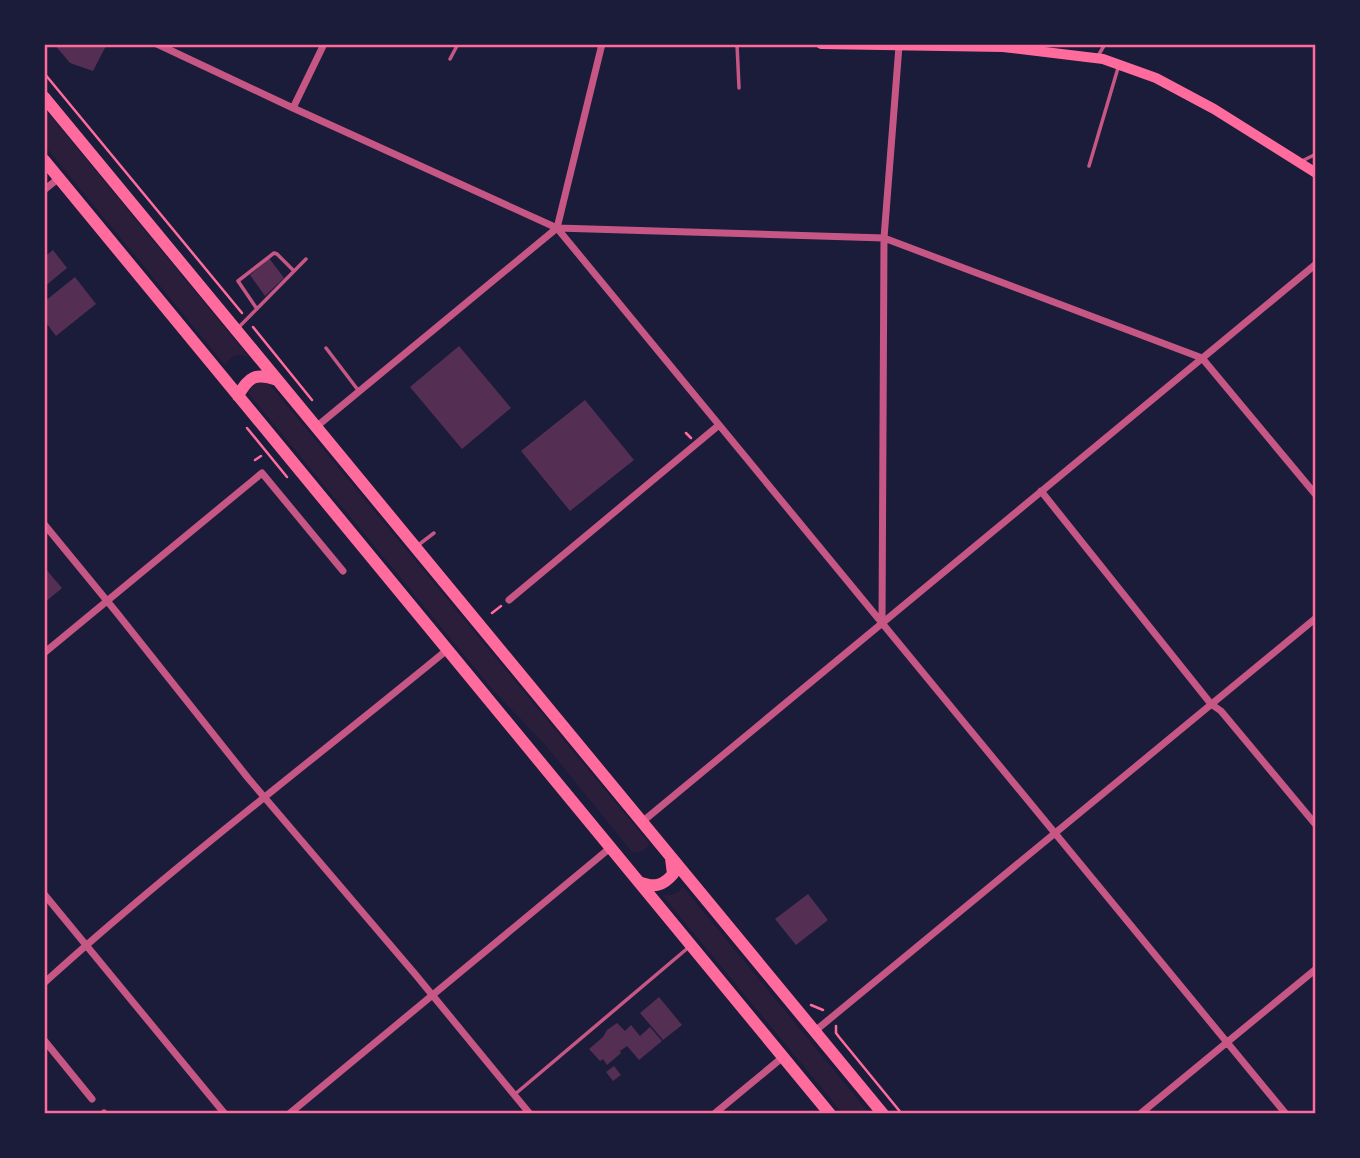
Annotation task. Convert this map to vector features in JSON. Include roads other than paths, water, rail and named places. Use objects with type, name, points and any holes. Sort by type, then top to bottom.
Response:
[{"type":"highway","points":[[44,97],[883,1114]]},
{"type":"highway","points":[[44,160],[830,1114]]},
{"type":"highway","points":[[238,396],[249,380],[257,376],[277,380]]},
{"type":"highway","points":[[639,882],[658,886],[667,881],[673,874],[670,856]]},
{"type":"main road","points":[[821,44],[1003,47],[1097,58],[1156,78],[1214,109],[1316,173]]},
{"type":"street","points":[[157,44],[556,228],[884,238],[1202,358],[1316,495]]},
{"type":"street","points":[[293,108],[324,44]]},
{"type":"street","points":[[316,428],[556,228],[602,44]]},
{"type":"street","points":[[882,623],[884,238],[900,45]]},
{"type":"street","points":[[44,190],[59,178]]},
{"type":"street","points":[[556,228],[1286,1114]]},
{"type":"street","points":[[642,822],[1316,264]]},
{"type":"street","points":[[509,600],[719,425]]},
{"type":"street","points":[[44,653],[262,473],[343,571]]},
{"type":"street","points":[[1041,491],[1211,704],[1221,711],[1316,825]]},
{"type":"street","points":[[44,524],[265,797],[530,1114]]},
{"type":"street","points":[[815,1031],[1316,618]]},
{"type":"street","points":[[44,983],[85,945],[447,650]]},
{"type":"street","points":[[289,1114],[610,848]]},
{"type":"street","points":[[44,894],[225,1114]]},
{"type":"street","points":[[1140,1114],[1316,969]]},
{"type":"street","points":[[44,1040],[92,1099]]},
{"type":"street","points":[[714,1114],[783,1057]]},
{"type":"lane","points":[[450,59],[458,44]]},
{"type":"lane","points":[[737,44],[739,88]]},
{"type":"lane","points":[[1097,58],[1105,44]]},
{"type":"lane","points":[[1088,166],[1119,65]]},
{"type":"lane","points":[[1299,162],[1316,154]]},
{"type":"lane","points":[[257,309],[238,281],[274,253],[294,271]]},
{"type":"lane","points":[[236,330],[306,259]]},
{"type":"lane","points":[[326,348],[360,391]]},
{"type":"lane","points":[[416,548],[434,533]]},
{"type":"lane","points":[[514,1096],[691,946]]}]
